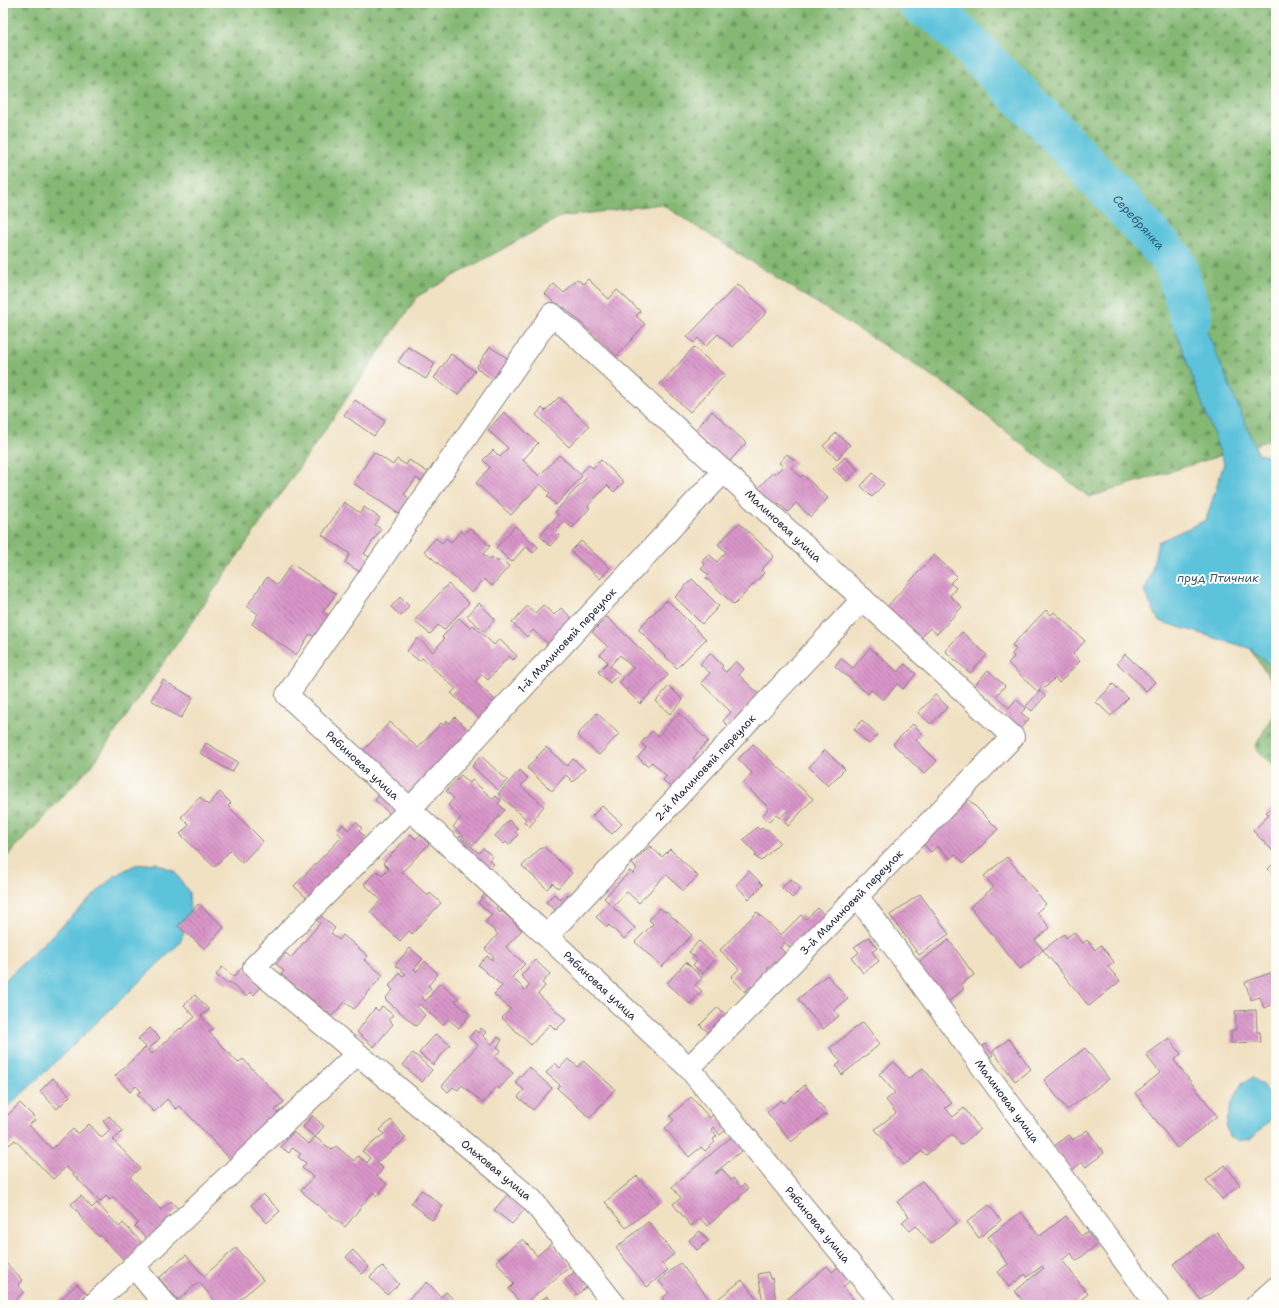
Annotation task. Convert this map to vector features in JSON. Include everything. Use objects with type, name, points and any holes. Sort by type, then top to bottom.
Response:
[{"type":"street","name":"Малиновая улица","points":[[287,695],[552,314],[1013,737]]},
{"type":"street","name":"1-й Малиновый переулок","points":[[357,1054],[254,967],[410,809],[724,471]]},
{"type":"street","name":"2-й Малиновый переулок","points":[[547,936],[863,599]]},
{"type":"street","name":"Рябиновая улица","points":[[287,695],[689,1068],[884,1305]]},
{"type":"street","name":"3-й Малиновый переулок","points":[[689,1068],[1013,737]]},
{"type":"street","name":"Малиновая улица","points":[[857,896],[1157,1305]]},
{"type":"street","points":[[93,1305],[357,1054]]},
{"type":"street","name":"Ольховая улица","points":[[357,1054],[532,1200],[615,1305]]},
{"type":"street","points":[[133,1266],[166,1305]]},
{"type":"street","points":[[1257,1305],[1276,1288]]},
{"type":"green space","points":[[3,3],[1276,3],[1276,438],[1089,497],[954,390],[661,204],[560,217],[418,296],[94,763],[3,861]]},
{"type":"green space","points":[[1249,648],[1276,669],[1276,687]]},
{"type":"green space","points":[[1276,709],[1276,769],[1255,747]]},
{"type":"water","name":"пруд Птичник","points":[[1174,261],[1200,315],[1258,453],[1276,459],[1276,669],[1249,648],[1159,621],[1144,592],[1151,574],[1158,542],[1206,520],[1224,463],[1175,329]]},
{"type":"water","points":[[156,863],[174,871],[189,892],[190,912],[178,926],[184,932],[179,944],[3,1112],[3,982],[114,876],[135,865]]},
{"type":"water","points":[[1252,1078],[1262,1084],[1266,1089],[1275,1116],[1250,1139],[1238,1141],[1229,1137],[1226,1127],[1231,1105],[1242,1083]]},
{"type":"building","points":[[577,279],[583,284],[588,279],[609,299],[617,290],[640,311],[636,316],[645,324],[617,356],[564,307],[558,314],[557,305],[545,294],[554,284],[564,293]]},
{"type":"building","points":[[738,284],[767,312],[733,347],[718,334],[706,346],[698,338],[694,343],[687,337]]},
{"type":"building","points":[[408,347],[435,363],[426,379],[398,362]]},
{"type":"building","points":[[490,347],[512,361],[498,383],[476,368]]},
{"type":"building","points":[[694,347],[725,375],[690,412],[660,384]]},
{"type":"building","points":[[451,354],[475,371],[458,395],[434,378]]},
{"type":"building","points":[[559,397],[589,426],[569,447],[536,415],[542,408],[545,411]]},
{"type":"building","points":[[355,400],[385,421],[374,436],[344,415]]},
{"type":"building","points":[[712,411],[746,443],[728,463],[694,431]]},
{"type":"building","points":[[504,412],[538,443],[523,460],[539,476],[559,455],[582,476],[556,505],[547,496],[550,493],[540,484],[511,515],[476,483],[490,467],[483,460],[493,450],[500,457],[508,448],[488,430]]},
{"type":"building","points":[[836,433],[850,445],[837,459],[823,446]]},
{"type":"building","points":[[374,452],[393,465],[397,459],[406,465],[409,460],[429,473],[423,482],[416,478],[404,495],[416,502],[405,518],[353,483]]},
{"type":"building","points":[[787,454],[796,462],[791,468],[801,477],[803,475],[828,498],[811,517],[796,503],[788,512],[779,504],[772,511],[753,494],[773,472],[775,474],[783,466],[779,463]]},
{"type":"building","points":[[845,457],[858,469],[847,481],[833,469]]},
{"type":"building","points":[[601,460],[624,482],[614,492],[607,485],[588,506],[590,508],[572,528],[565,521],[556,531],[560,535],[550,546],[540,536],[558,515],[555,512],[586,478],[581,473],[589,465],[593,468]]},
{"type":"building","points":[[873,473],[884,484],[872,497],[861,486]]},
{"type":"building","points":[[344,502],[360,513],[364,507],[380,518],[375,525],[381,529],[364,554],[374,560],[364,575],[345,562],[350,554],[322,535]]},
{"type":"building","points":[[739,523],[774,556],[761,570],[764,573],[734,605],[706,578],[709,575],[701,569],[705,565],[702,561],[709,554],[717,562],[726,552],[718,544]]},
{"type":"building","points":[[515,526],[538,547],[533,553],[526,546],[512,562],[496,548]]},
{"type":"building","points":[[470,528],[490,546],[483,554],[490,560],[492,557],[498,562],[500,559],[509,566],[492,586],[484,579],[472,593],[424,551],[436,538],[442,543],[446,538],[451,542],[461,531],[464,534]]},
{"type":"building","points":[[581,541],[610,568],[600,579],[571,551]]},
{"type":"building","points":[[934,555],[957,576],[950,583],[956,588],[950,596],[962,607],[937,634],[930,628],[917,642],[883,611]]},
{"type":"building","points":[[292,564],[336,594],[323,612],[332,618],[318,639],[310,634],[296,655],[252,624],[258,614],[247,606],[267,577],[277,585]]},
{"type":"building","points":[[692,579],[719,606],[702,624],[675,597]]},
{"type":"building","points":[[448,584],[469,603],[444,630],[438,625],[430,634],[414,621]]},
{"type":"building","points":[[400,597],[409,606],[401,616],[391,607]]},
{"type":"building","points":[[667,600],[706,639],[677,668],[638,629]]},
{"type":"building","points":[[479,603],[495,619],[484,632],[467,616]]},
{"type":"building","points":[[543,605],[554,615],[561,608],[577,623],[552,648],[533,630],[527,637],[512,623],[527,606],[535,613]]},
{"type":"building","points":[[1046,610],[1051,615],[1054,612],[1085,641],[1073,654],[1080,661],[1059,683],[1055,678],[1045,688],[1043,686],[1038,692],[1008,663],[1014,657],[1012,654],[1016,649],[1012,645]]},
{"type":"building","points":[[607,617],[668,675],[640,704],[619,683],[633,668],[620,655],[610,666],[619,674],[610,683],[598,672],[608,662],[600,655],[608,647],[592,632]]},
{"type":"building","points":[[459,618],[470,628],[473,625],[494,645],[499,639],[517,656],[513,660],[509,656],[488,680],[482,674],[475,682],[501,705],[481,720],[451,693],[456,689],[422,658],[419,661],[407,651],[418,638],[433,652],[444,639],[442,637]]},
{"type":"building","points":[[962,632],[987,655],[970,673],[945,651]]},
{"type":"building","points":[[870,648],[898,672],[905,664],[916,674],[903,689],[897,684],[883,700],[871,690],[868,694],[835,666],[841,658],[853,668]]},
{"type":"building","points":[[710,653],[723,666],[721,668],[726,672],[736,661],[744,669],[739,675],[764,699],[758,705],[753,700],[742,712],[746,716],[733,730],[723,721],[731,712],[701,683],[710,673],[700,664]]},
{"type":"building","points":[[1125,654],[1155,682],[1146,691],[1117,663]]},
{"type":"building","points":[[988,670],[1005,686],[996,696],[1009,708],[1016,699],[1026,708],[1021,713],[1029,719],[1020,729],[973,687]]},
{"type":"building","points":[[163,680],[193,698],[181,718],[151,700]]},
{"type":"building","points":[[1113,684],[1128,698],[1111,716],[1096,702]]},
{"type":"building","points":[[669,686],[683,700],[670,714],[656,701]]},
{"type":"building","points":[[1040,691],[1045,696],[1032,711],[1026,706]]},
{"type":"building","points":[[935,695],[948,707],[931,724],[918,713]]},
{"type":"building","points":[[597,713],[619,734],[599,755],[577,735]]},
{"type":"building","points":[[679,713],[708,741],[693,758],[700,766],[671,788],[663,780],[667,776],[652,762],[647,766],[638,757],[646,748],[641,743],[652,731],[658,736]]},
{"type":"building","points":[[455,717],[474,735],[414,799],[363,751],[390,722],[418,748],[441,723],[443,725],[447,721],[450,723]]},
{"type":"building","points":[[862,720],[878,735],[869,744],[854,729]]},
{"type":"building","points":[[913,724],[922,733],[916,740],[937,761],[924,774],[893,744]]},
{"type":"building","points":[[206,743],[238,762],[232,772],[200,753]]},
{"type":"building","points":[[753,744],[813,799],[788,826],[785,822],[791,815],[787,811],[780,818],[776,815],[769,822],[762,816],[769,808],[743,783],[752,773],[738,759]]},
{"type":"building","points":[[546,747],[567,766],[573,759],[585,769],[573,782],[566,775],[552,791],[527,768]]},
{"type":"building","points":[[825,750],[845,769],[828,786],[809,767]]},
{"type":"building","points":[[481,756],[507,780],[498,790],[472,766]]},
{"type":"building","points":[[520,770],[528,778],[521,786],[544,806],[529,827],[524,822],[526,819],[498,794]]},
{"type":"building","points":[[461,775],[470,783],[472,780],[493,799],[496,796],[501,800],[498,804],[505,810],[473,845],[453,827],[461,818],[448,805],[454,798],[446,791]]},
{"type":"building","points":[[220,792],[231,803],[228,806],[263,841],[242,863],[230,851],[214,867],[180,834],[189,825],[181,817],[200,797],[208,805]]},
{"type":"building","points":[[383,792],[401,808],[393,817],[375,800]]},
{"type":"building","points":[[967,798],[998,829],[964,863],[955,854],[950,859],[937,846],[931,852],[922,843]]},
{"type":"building","points":[[602,806],[622,824],[612,834],[592,816]]},
{"type":"building","points":[[1272,807],[1276,811],[1276,854],[1253,831],[1269,815],[1266,812]]},
{"type":"building","points":[[509,820],[518,829],[515,832],[518,835],[509,845],[506,842],[504,844],[495,836]]},
{"type":"building","points":[[356,822],[362,828],[359,831],[371,843],[312,903],[294,886],[342,837],[337,831],[343,824],[348,830]]},
{"type":"building","points":[[757,827],[760,830],[762,828],[765,831],[767,829],[780,842],[761,861],[755,856],[757,854],[743,840]]},
{"type":"building","points":[[410,834],[416,839],[420,835],[429,844],[402,872],[428,896],[430,893],[441,903],[412,934],[409,931],[400,941],[370,912],[381,900],[364,884],[377,871],[382,876],[389,869],[383,863]]},
{"type":"building","points":[[460,836],[479,853],[483,848],[492,856],[489,860],[494,864],[486,872],[456,841]]},
{"type":"building","points":[[543,846],[572,873],[558,888],[553,883],[547,889],[522,866]]},
{"type":"building","points":[[650,846],[662,857],[670,849],[698,876],[683,891],[666,874],[639,903],[627,892],[613,907],[635,928],[624,939],[609,925],[607,927],[596,917],[609,903],[604,898],[630,871],[633,874],[637,869],[632,864]]},
{"type":"building","points":[[1007,857],[1046,904],[1037,912],[1050,928],[1035,940],[1043,950],[1020,969],[970,907],[994,887],[984,876]]},
{"type":"building","points":[[1276,861],[1276,878],[1268,869]]},
{"type":"building","points":[[749,871],[763,885],[749,899],[736,885]]},
{"type":"building","points":[[791,879],[801,888],[792,898],[782,888]]},
{"type":"building","points":[[486,892],[490,896],[488,898],[498,906],[496,908],[500,913],[502,911],[522,930],[506,947],[525,964],[512,977],[525,990],[530,985],[521,976],[535,960],[550,974],[542,983],[545,986],[538,994],[566,1020],[556,1030],[550,1024],[531,1045],[502,1018],[510,1009],[494,994],[502,986],[478,965],[487,956],[492,960],[494,957],[485,949],[498,934],[485,922],[492,915],[478,903]]},
{"type":"building","points":[[554,894],[561,900],[567,894],[576,902],[558,913],[546,902]]},
{"type":"building","points":[[920,894],[949,934],[919,955],[890,915]]},
{"type":"building","points":[[198,904],[224,927],[205,949],[178,926]]},
{"type":"building","points":[[660,908],[665,912],[666,911],[692,935],[662,967],[635,942],[653,924],[649,920]]},
{"type":"building","points":[[818,908],[827,918],[797,954],[784,942],[780,948],[789,957],[780,967],[774,962],[767,968],[773,974],[756,991],[751,986],[745,992],[731,977],[739,969],[720,950],[757,912],[781,935],[801,915],[806,919]]},
{"type":"building","points":[[320,915],[335,928],[331,933],[339,940],[343,935],[368,956],[364,960],[383,975],[354,1009],[345,1002],[332,1016],[297,987],[294,990],[280,975],[284,971],[276,964],[286,953],[291,958],[320,923],[316,920]]},
{"type":"building","points":[[1074,932],[1083,943],[1087,940],[1095,950],[1101,945],[1114,962],[1108,967],[1120,981],[1089,1006],[1043,950],[1064,934],[1066,938]]},
{"type":"building","points":[[869,937],[877,948],[872,952],[879,961],[863,973],[852,958],[859,952],[854,947]]},
{"type":"building","points":[[949,940],[974,975],[961,984],[964,989],[945,1004],[916,964]]},
{"type":"building","points":[[699,941],[717,958],[702,974],[693,965],[698,959],[689,952]]},
{"type":"building","points":[[410,948],[423,959],[414,969],[417,971],[425,961],[438,974],[428,986],[431,988],[422,998],[426,1001],[440,983],[458,998],[455,1001],[470,1014],[459,1028],[448,1019],[443,1025],[419,1004],[417,1007],[425,1015],[416,1026],[385,999],[393,990],[389,986],[400,973],[403,976],[406,974],[395,965]]},
{"type":"building","points":[[686,962],[702,978],[695,985],[702,991],[690,1004],[667,983]]},
{"type":"building","points":[[243,966],[264,983],[254,995],[250,992],[246,996],[229,982],[227,984],[216,975],[222,967],[234,977]]},
{"type":"building","points":[[1276,971],[1276,1003],[1264,1008],[1260,997],[1251,1000],[1245,982]]},
{"type":"building","points":[[827,975],[848,999],[834,1010],[839,1016],[823,1029],[798,999]]},
{"type":"building","points":[[195,995],[209,1010],[201,1016],[213,1029],[209,1032],[238,1063],[243,1059],[284,1102],[275,1110],[281,1116],[233,1162],[180,1106],[176,1109],[167,1099],[154,1112],[137,1094],[141,1091],[136,1086],[130,1092],[115,1076],[146,1047],[138,1039],[150,1028],[160,1038],[148,1050],[152,1054],[180,1028],[181,1029],[195,1017],[184,1005]]},
{"type":"building","points":[[382,1006],[393,1015],[388,1020],[393,1024],[374,1047],[357,1032],[375,1008],[378,1011]]},
{"type":"building","points":[[718,1007],[726,1015],[709,1033],[700,1025]]},
{"type":"building","points":[[1256,1010],[1257,1032],[1260,1032],[1261,1042],[1231,1043],[1231,1030],[1236,1030],[1235,1011]]},
{"type":"building","points":[[863,1022],[880,1044],[842,1075],[836,1066],[841,1062],[830,1048]]},
{"type":"building","points":[[481,1028],[486,1032],[483,1036],[492,1044],[498,1037],[502,1040],[497,1047],[501,1050],[495,1057],[513,1073],[499,1089],[497,1087],[483,1103],[462,1085],[458,1090],[453,1087],[448,1092],[442,1086],[478,1045],[469,1038],[475,1030],[478,1033]]},
{"type":"building","points":[[436,1034],[450,1045],[433,1065],[419,1053]]},
{"type":"building","points":[[1169,1038],[1181,1054],[1174,1060],[1217,1116],[1177,1148],[1135,1093],[1160,1073],[1146,1055]]},
{"type":"building","points":[[1009,1039],[1031,1069],[1015,1081],[993,1051]]},
{"type":"building","points":[[985,1044],[993,1055],[985,1061],[977,1050]]},
{"type":"building","points":[[1085,1048],[1109,1079],[1067,1110],[1044,1080]]},
{"type":"building","points":[[413,1053],[432,1070],[422,1082],[403,1065]]},
{"type":"building","points":[[568,1059],[578,1067],[583,1061],[615,1089],[590,1118],[557,1088],[560,1085],[546,1073],[555,1063],[560,1068]]},
{"type":"building","points":[[894,1062],[908,1079],[923,1068],[952,1103],[945,1108],[953,1117],[964,1108],[980,1129],[961,1145],[952,1134],[926,1155],[922,1151],[904,1165],[875,1129],[896,1113],[886,1100],[895,1093],[879,1074]]},
{"type":"building","points":[[529,1067],[552,1088],[533,1110],[518,1097],[524,1090],[515,1082]]},
{"type":"building","points":[[53,1078],[70,1096],[57,1109],[40,1091]]},
{"type":"building","points":[[805,1085],[827,1113],[791,1142],[767,1112],[781,1100],[784,1103]]},
{"type":"building","points":[[691,1097],[710,1118],[713,1115],[717,1120],[720,1118],[728,1128],[720,1135],[713,1127],[711,1129],[717,1136],[713,1139],[715,1142],[705,1151],[701,1147],[689,1157],[665,1128],[674,1120],[670,1116]]},
{"type":"building","points":[[20,1103],[36,1119],[29,1125],[52,1149],[73,1129],[78,1134],[89,1124],[102,1138],[110,1130],[103,1121],[109,1116],[123,1131],[113,1140],[140,1168],[130,1177],[161,1210],[171,1201],[178,1209],[170,1216],[175,1221],[147,1239],[135,1226],[138,1223],[113,1197],[110,1200],[106,1196],[100,1202],[66,1167],[53,1179],[15,1140],[9,1145],[3,1138],[3,1120]]},
{"type":"building","points":[[312,1116],[324,1126],[315,1137],[303,1127]]},
{"type":"building","points":[[391,1120],[406,1138],[376,1163],[383,1168],[377,1176],[387,1184],[377,1196],[373,1192],[345,1227],[301,1191],[313,1177],[302,1168],[306,1163],[298,1157],[301,1154],[292,1148],[289,1153],[281,1147],[293,1132],[309,1144],[315,1137],[332,1150],[336,1146],[354,1161],[358,1156],[367,1163],[370,1158],[362,1151],[384,1134],[380,1130]]},
{"type":"building","points":[[1087,1130],[1104,1153],[1086,1167],[1082,1162],[1071,1171],[1053,1147],[1069,1135],[1073,1140]]},
{"type":"building","points":[[736,1133],[747,1146],[715,1173],[716,1174],[722,1169],[731,1180],[733,1178],[741,1187],[744,1184],[748,1189],[739,1197],[740,1198],[707,1226],[700,1218],[691,1226],[673,1204],[681,1198],[672,1187]]},
{"type":"building","points":[[1225,1165],[1240,1185],[1222,1199],[1206,1180]]},
{"type":"building","points":[[637,1176],[659,1202],[626,1228],[605,1202]]},
{"type":"building","points":[[922,1181],[957,1223],[931,1244],[916,1226],[910,1231],[902,1222],[909,1216],[897,1202]]},
{"type":"building","points":[[422,1190],[443,1206],[432,1220],[411,1203]]},
{"type":"building","points":[[263,1194],[280,1211],[267,1223],[251,1205]]},
{"type":"building","points":[[508,1194],[526,1208],[512,1224],[494,1210]]},
{"type":"building","points":[[81,1196],[92,1208],[97,1203],[119,1227],[123,1223],[144,1245],[126,1262],[100,1235],[99,1237],[71,1204]]},
{"type":"building","points":[[989,1205],[1001,1220],[979,1238],[967,1222]]},
{"type":"building","points":[[1021,1212],[1040,1236],[1066,1216],[1081,1236],[1087,1232],[1097,1245],[1076,1261],[1071,1253],[1062,1260],[1088,1294],[1074,1305],[1026,1305],[1015,1291],[1044,1268],[1042,1266],[1027,1277],[1025,1274],[1009,1287],[998,1272],[1008,1264],[988,1237]]},
{"type":"building","points":[[648,1222],[674,1254],[662,1264],[668,1270],[647,1287],[616,1248]]},
{"type":"building","points":[[700,1231],[708,1241],[697,1250],[689,1240]]},
{"type":"building","points":[[1217,1232],[1244,1268],[1201,1300],[1173,1264]]},
{"type":"building","points":[[523,1239],[537,1256],[552,1243],[571,1266],[529,1300],[532,1305],[522,1305],[509,1289],[514,1284],[496,1261]]},
{"type":"building","points":[[236,1248],[263,1280],[233,1305],[218,1305],[199,1282],[178,1300],[159,1278],[186,1255],[204,1276]]},
{"type":"building","points":[[353,1250],[369,1267],[362,1274],[346,1257]]},
{"type":"building","points":[[3,1260],[22,1280],[18,1285],[24,1292],[10,1305],[3,1303]]},
{"type":"building","points":[[680,1263],[710,1300],[704,1305],[667,1305],[662,1298],[669,1293],[659,1281]]},
{"type":"building","points":[[382,1266],[399,1284],[387,1295],[370,1277]]},
{"type":"building","points":[[827,1266],[832,1272],[839,1266],[851,1280],[843,1287],[859,1305],[780,1305]]},
{"type":"building","points":[[578,1269],[590,1284],[577,1295],[565,1280]]},
{"type":"building","points":[[768,1272],[770,1279],[772,1278],[776,1301],[763,1303],[758,1274]]},
{"type":"building","points":[[742,1280],[760,1303],[757,1305],[716,1305],[714,1302]]},
{"type":"building","points":[[427,1282],[441,1297],[446,1292],[459,1305],[402,1305]]},
{"type":"building","points":[[77,1284],[87,1294],[75,1305],[55,1305]]},
{"type":"building","points":[[547,1296],[554,1305],[535,1305]]},
{"type":"waterway","name":"Серебрянка","points":[[919,3],[942,17],[1053,129],[1174,261],[1191,316]]},
{"type":"waterway","points":[[942,17],[945,3]]}]
